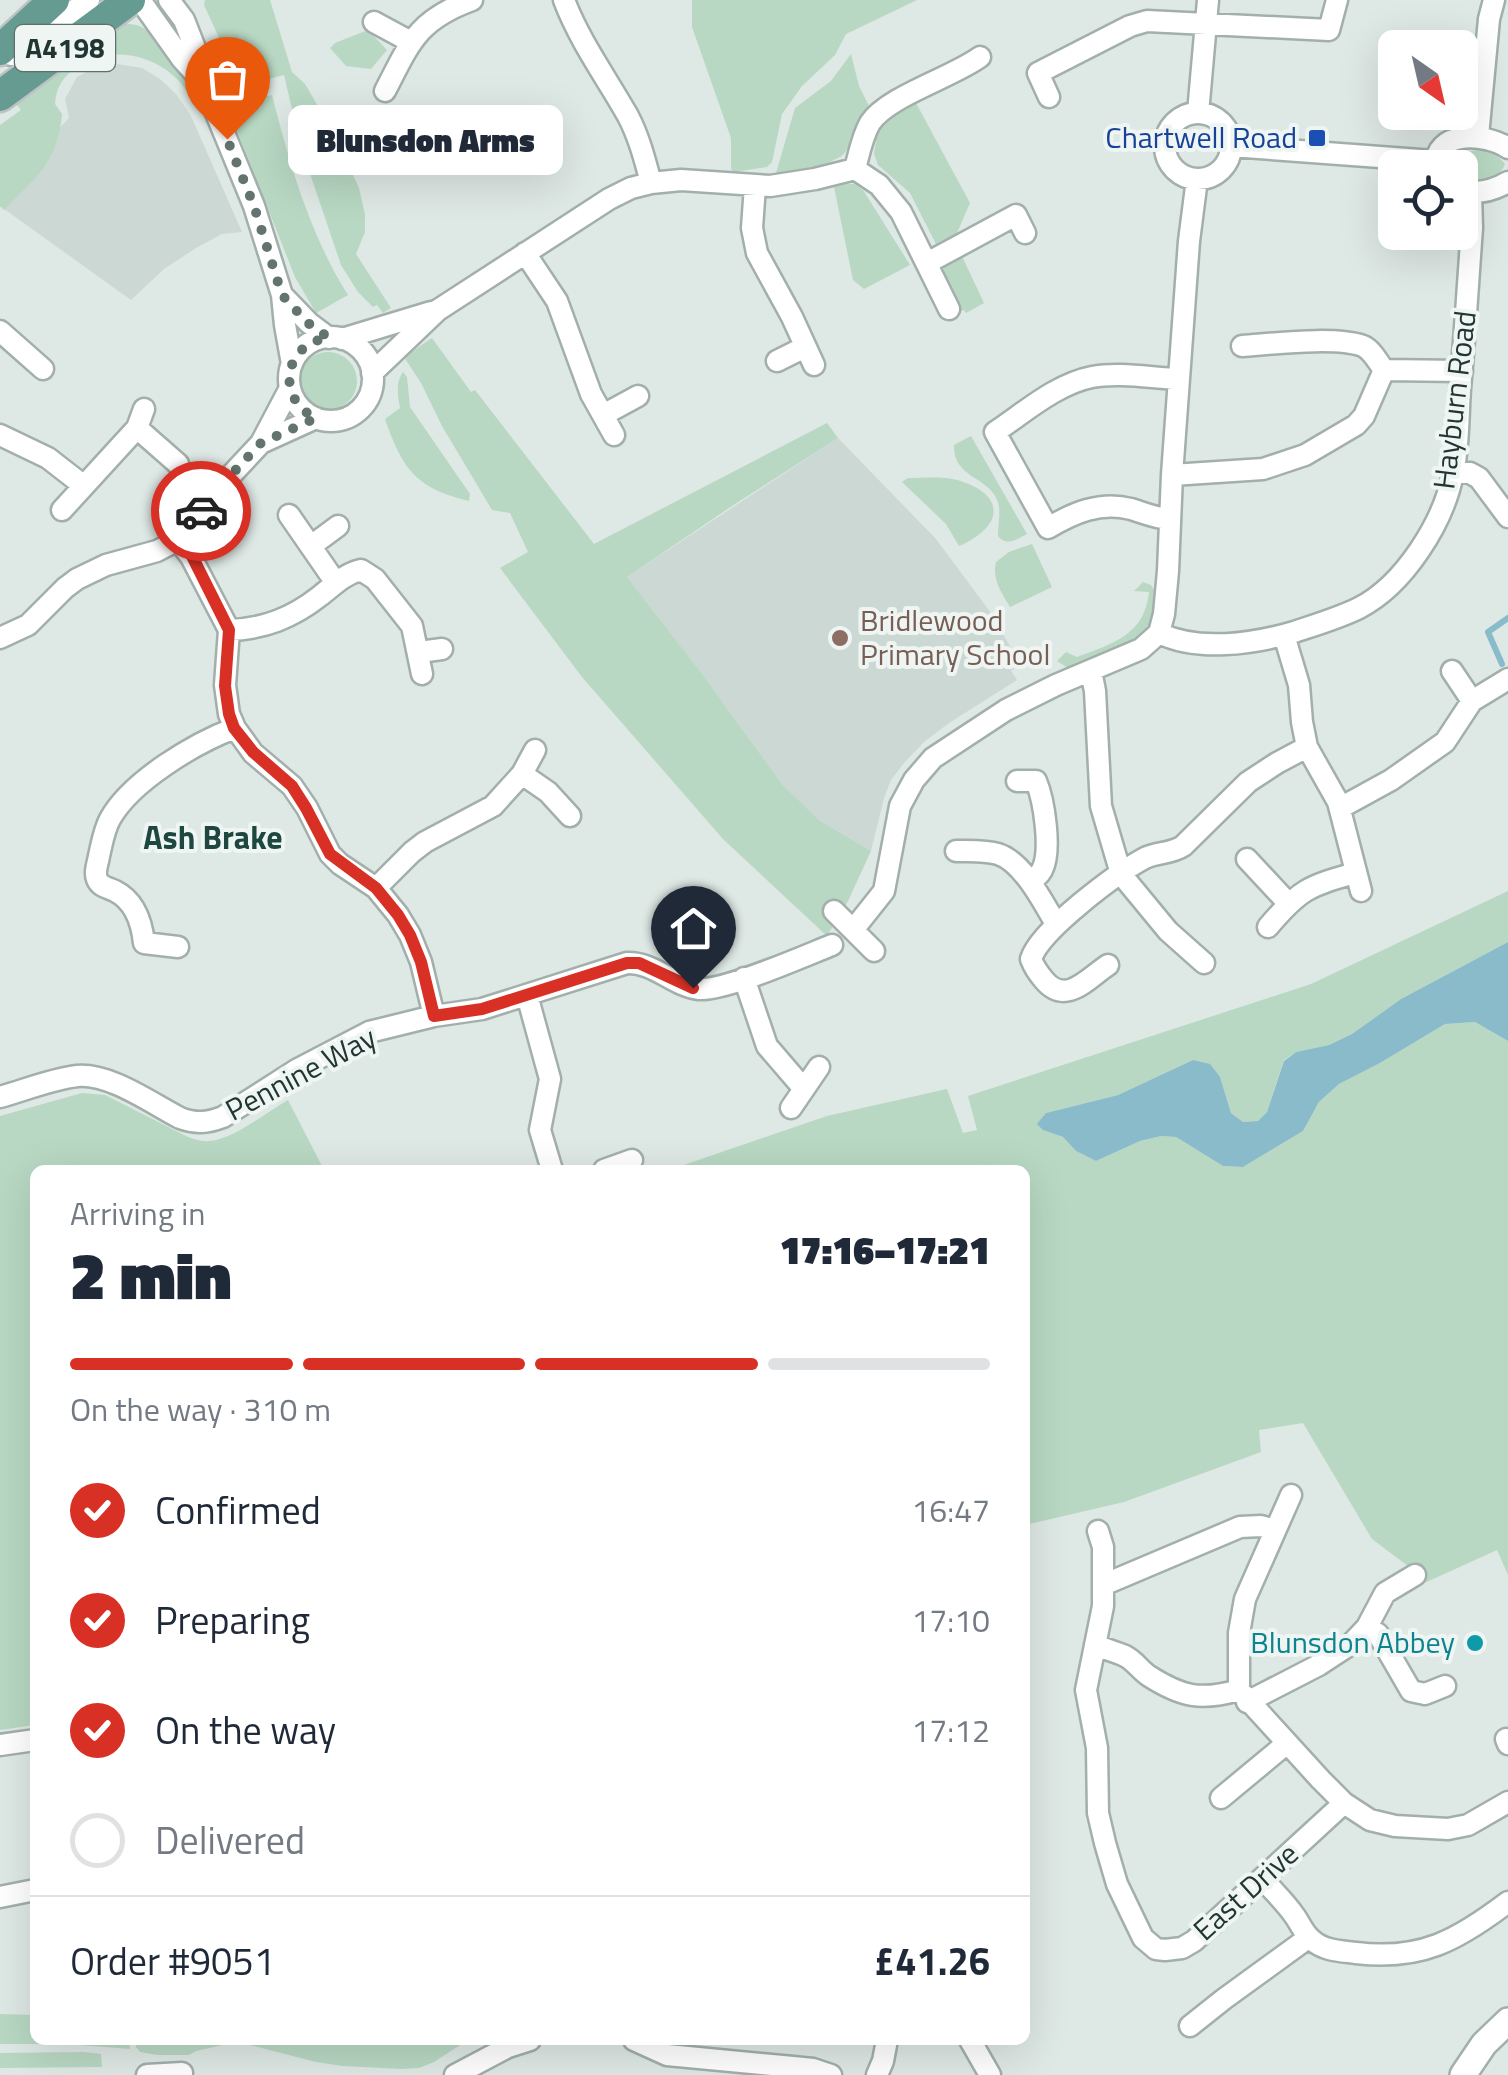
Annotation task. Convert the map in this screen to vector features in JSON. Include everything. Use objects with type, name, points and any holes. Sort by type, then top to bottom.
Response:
[{"type":"main road","name":"A4198","points":[[0,50],[54,0]]},
{"type":"main road","name":"A4198","points":[[0,96],[130,0]]},
{"type":"street","points":[[0,60],[16,53],[89,0]]},
{"type":"street","points":[[140,0],[204,84]]},
{"type":"street","points":[[0,638],[28,625],[77,579],[106,565],[158,551],[178,540],[261,443],[290,388],[292,364],[282,295],[254,206],[204,84],[200,61],[184,20],[169,0]]},
{"type":"street","points":[[385,91],[411,42],[428,22],[472,0]]},
{"type":"street","points":[[564,0],[580,38],[629,118],[651,182]]},
{"type":"street","points":[[1198,113],[1208,0]]},
{"type":"street","points":[[1049,98],[1038,73],[1130,26],[1146,21],[1328,30],[1336,0]]},
{"type":"street","points":[[1478,136],[1494,0]]},
{"type":"street","points":[[374,22],[411,42]]},
{"type":"street","points":[[855,169],[868,128],[884,110],[980,58]]},
{"type":"street","points":[[1198,113],[1220,121],[1231,146],[1224,166],[1197,179],[1177,171],[1170,163],[1166,142],[1174,124],[1182,117],[1198,113]]},
{"type":"street","points":[[1441,150],[1455,139],[1478,136],[1508,148]]},
{"type":"street","points":[[1231,146],[1378,159]]},
{"type":"street","points":[[372,373],[438,310],[609,199],[651,182],[681,180],[754,186],[800,182],[855,169],[879,186],[895,204],[948,309]]},
{"type":"street","points":[[853,930],[884,890],[897,817],[907,790],[924,767],[943,750],[1006,710],[1141,649],[1159,632],[1168,571],[1189,241],[1197,179]]},
{"type":"street","points":[[1478,190],[1508,182]]},
{"type":"street","points":[[754,186],[752,228],[756,253],[810,356],[777,361]]},
{"type":"street","points":[[927,263],[1016,215],[1025,233]]},
{"type":"street","name":"Hayburn Road","points":[[1159,632],[1182,642],[1206,643],[1284,635],[1359,608],[1407,568],[1441,511],[1454,472],[1470,250]]},
{"type":"street","points":[[526,254],[557,301],[585,379],[614,435]]},
{"type":"street","points":[[282,295],[308,323],[354,345],[364,354],[372,373],[369,397],[358,411],[343,419],[316,418],[299,406],[290,388]]},
{"type":"street","points":[[292,364],[307,346],[321,339],[438,310]]},
{"type":"street","points":[[2,338],[43,369]]},
{"type":"street","points":[[1242,346],[1297,342],[1358,345],[1370,350],[1384,370]]},
{"type":"street","points":[[1172,476],[1262,468],[1321,448],[1364,416],[1384,370]]},
{"type":"street","points":[[1384,370],[1462,370]]},
{"type":"street","points":[[1169,519],[1130,509],[1101,507],[1072,514],[1048,528],[995,432],[1056,392],[1082,380],[1107,376],[1179,379]]},
{"type":"street","points":[[602,415],[638,396]]},
{"type":"street","points":[[261,443],[316,418]]},
{"type":"street","points":[[62,510],[141,419],[178,464]]},
{"type":"street","points":[[0,435],[48,458],[84,486]]},
{"type":"street","points":[[1454,472],[1479,478],[1508,518]]},
{"type":"street","points":[[288,515],[336,583]]},
{"type":"street","points":[[311,546],[338,526]]},
{"type":"street","points":[[178,540],[192,556],[229,630],[225,686],[234,728],[253,752],[292,786],[330,854],[376,888],[398,915],[421,962],[434,1016],[482,1009],[633,963],[700,989],[716,987],[832,946]]},
{"type":"street","points":[[229,630],[263,627],[286,618],[356,570],[370,574],[408,620],[422,674]]},
{"type":"street","points":[[1268,926],[1288,903],[1316,884],[1358,882],[1336,796],[1307,748],[1299,685],[1284,635]]},
{"type":"street","points":[[419,652],[442,649]]},
{"type":"street","points":[[1091,670],[1101,806],[1121,874],[1168,931],[1204,963]]},
{"type":"street","points":[[1452,671],[1472,701]]},
{"type":"street","points":[[1340,808],[1446,742],[1472,701],[1508,678]]},
{"type":"street","points":[[178,947],[143,953],[142,928],[130,903],[96,878],[103,836],[110,819],[128,796],[162,768],[234,728]]},
{"type":"street","points":[[1108,965],[1070,992],[1054,990],[1030,958],[1056,924],[1121,874],[1148,856],[1183,846],[1248,782],[1307,748]]},
{"type":"street","points":[[376,888],[425,842],[493,806],[522,774],[535,750]]},
{"type":"street","points":[[522,774],[548,792],[570,816]]},
{"type":"street","points":[[1018,781],[1036,781],[1043,810],[1045,858],[1040,873],[1029,880]]},
{"type":"street","points":[[956,851],[1005,857],[1029,880],[1056,924]]},
{"type":"street","points":[[1247,859],[1288,903]]},
{"type":"street","points":[[834,911],[874,951]]},
{"type":"street","points":[[744,978],[767,1046],[804,1089]]},
{"type":"street","points":[[527,995],[548,1066],[550,1088],[540,1130],[550,1165]]},
{"type":"street","name":"Pennine Way","points":[[0,1097],[76,1076],[95,1078],[114,1083],[190,1122],[208,1122],[223,1117],[354,1038],[434,1016]]},
{"type":"street","points":[[790,1108],[819,1068]]},
{"type":"street","points":[[618,1165],[632,1160]]},
{"type":"street","points":[[1292,1495],[1245,1599],[1240,1633],[1243,1696],[1344,1802],[1370,1820],[1448,1830],[1468,1825],[1508,1802]]},
{"type":"street","points":[[1103,1585],[1240,1527],[1275,1530]]},
{"type":"street","points":[[1098,1531],[1103,1548],[1103,1606],[1096,1645],[1126,1657],[1163,1684],[1204,1698],[1243,1696],[1319,1665],[1351,1644],[1367,1626],[1384,1593],[1415,1575]]},
{"type":"street","points":[[1367,1626],[1378,1634],[1412,1691],[1425,1694],[1445,1686]]},
{"type":"street","name":"East Drive","points":[[1096,1645],[1086,1690],[1097,1748],[1098,1813],[1118,1884],[1143,1938],[1156,1949],[1182,1948],[1206,1931],[1344,1802]]},
{"type":"street","points":[[0,1745],[30,1741]]},
{"type":"street","points":[[1221,1798],[1286,1744]]},
{"type":"street","points":[[1263,1879],[1298,1919],[1308,1938],[1321,1947],[1368,1954],[1405,1954],[1440,1944],[1461,1936],[1508,1902]]},
{"type":"street","points":[[0,1897],[30,1891]]},
{"type":"street","points":[[1190,2026],[1308,1938]]},
{"type":"street","points":[[1462,2075],[1484,2044],[1508,2021]]},
{"type":"street","points":[[454,2075],[512,2045]]},
{"type":"street","points":[[645,2045],[667,2055],[793,2066],[830,2075]]},
{"type":"street","points":[[877,2075],[886,2045]]},
{"type":"street","points":[[973,2045],[990,2075]]},
{"type":"street","points":[[147,2075],[182,2073]]},
{"type":"shaded area","points":[[97,66],[142,68],[176,94],[191,116],[242,232],[222,234],[196,248],[164,269],[131,300],[0,206],[0,191],[69,118],[65,99],[77,77]]},
{"type":"shaded area","name":"Bridlewood Primary School","points":[[838,438],[936,539],[991,613],[1020,664],[1011,671],[1017,680],[949,723],[904,763],[884,798],[871,851],[819,820],[782,784],[627,577]]},
{"type":"green space","points":[[205,0],[270,0],[292,72],[305,84],[336,137],[359,188],[365,232],[356,254],[391,308],[383,313],[358,292],[341,265],[301,147],[284,75],[241,86]]},
{"type":"green space","points":[[692,0],[917,0],[846,34],[835,55],[802,86],[782,114],[772,162],[767,167],[733,172],[731,138],[692,27]]},
{"type":"green space","points":[[125,24],[140,26],[155,37],[200,106],[196,108],[182,84],[169,72],[145,59],[118,54],[91,60],[74,69],[57,92],[55,104],[62,114],[56,145],[35,178],[4,210],[0,206],[0,125],[21,110],[15,102]]},
{"type":"green space","points":[[368,30],[387,50],[371,69],[346,66],[330,48]]},
{"type":"green space","points":[[851,54],[859,86],[870,108],[856,136],[851,135],[846,151],[834,160],[776,173],[795,108],[831,81]]},
{"type":"green space","points":[[272,95],[312,223],[348,295],[316,313],[295,277],[227,105]]},
{"type":"green space","points":[[916,103],[970,203],[957,233],[936,244],[910,193],[878,165],[874,154],[878,128],[907,104]]},
{"type":"green space","points":[[1478,150],[1494,154],[1505,164],[1497,175],[1478,179]]},
{"type":"green space","points":[[847,184],[863,190],[910,265],[864,289],[853,280],[834,187]]},
{"type":"green space","points":[[961,254],[984,303],[966,313],[958,312],[942,274],[945,264]]},
{"type":"green space","points":[[432,338],[594,544],[827,423],[838,438],[627,577],[782,784],[819,820],[871,851],[827,936],[723,839],[582,677],[500,568],[528,552],[510,513],[492,510],[404,357]]},
{"type":"green space","points":[[328,352],[348,361],[357,381],[348,401],[328,410],[308,401],[299,381],[308,361]]},
{"type":"green space","points":[[403,372],[410,407],[470,494],[469,501],[424,483],[398,452],[385,419],[400,408],[398,385]]},
{"type":"green space","points":[[971,436],[1027,534],[1016,540],[1008,542],[998,536],[998,502],[987,487],[959,465],[955,456],[954,445]]},
{"type":"green space","points":[[908,478],[945,478],[973,486],[991,502],[992,520],[959,546],[946,524],[902,482]]},
{"type":"green space","points":[[1032,544],[1052,587],[1010,607],[996,580],[996,562],[1009,552]]},
{"type":"green space","points":[[1143,582],[1151,585],[1158,597],[1152,623],[1136,641],[1075,668],[1057,661],[1066,652],[1077,657],[1102,647],[1134,628],[1149,592],[1134,591]]},
{"type":"green space","points":[[1508,891],[1508,942],[1401,999],[1352,1034],[1329,1045],[1296,1052],[1284,1060],[1267,1112],[1258,1121],[1243,1122],[1231,1113],[1220,1077],[1193,1060],[1118,1095],[1046,1113],[1043,1130],[1063,1137],[1076,1151],[1096,1161],[1161,1136],[1176,1137],[1223,1166],[1243,1167],[1303,1131],[1319,1102],[1339,1084],[1445,1024],[1475,1022],[1508,1041],[1508,1575],[1497,1550],[1420,1585],[1412,1569],[1372,1539],[1303,1423],[1259,1430],[1261,1452],[1124,1502],[1030,1524],[1030,1165],[684,1165],[827,1116],[947,1089],[963,1133],[977,1130],[968,1096],[1311,984]]},
{"type":"green space","points":[[82,1093],[105,1095],[186,1136],[206,1141],[239,1131],[288,1100],[321,1165],[30,1165],[30,1726],[0,1730],[0,1116]]},
{"type":"green space","points":[[0,2014],[30,2015],[30,2044],[0,2044]]},
{"type":"green space","points":[[78,2045],[130,2045],[130,2049]]},
{"type":"green space","points":[[223,2045],[189,2055],[157,2055],[140,2052],[136,2047]]},
{"type":"green space","points":[[250,2045],[460,2045],[419,2068],[316,2062]]},
{"type":"green space","points":[[0,2053],[101,2054],[102,2067],[0,2068]]},
{"type":"water","points":[[1508,942],[1508,1041],[1475,1022],[1445,1024],[1339,1084],[1319,1102],[1303,1131],[1243,1167],[1223,1166],[1176,1137],[1161,1136],[1096,1161],[1037,1124],[1046,1113],[1118,1095],[1193,1060],[1210,1064],[1220,1077],[1231,1113],[1243,1122],[1258,1121],[1267,1112],[1284,1061],[1296,1052],[1329,1045],[1352,1034],[1401,999]]},
{"type":"waterway","points":[[1502,664],[1488,632],[1508,618]]},
{"type":"way so far","points":[[201,511],[261,443],[316,418],[295,400],[290,376],[292,364],[301,351],[329,338],[308,323],[282,295],[254,206],[227,139]]},
{"type":"place","name":"Chartwell Road","points":[[1317,138]]},
{"type":"place","name":"Blunsdon Arms","points":[[227,139]]},
{"type":"place","name":"Bridlewood Primary School","points":[[840,638]]},
{"type":"place","name":"Blunsdon Abbey","points":[[1475,1643]]},
{"type":"district","name":"Ash Brake","points":[[213,838]]},
{"type":"route","points":[[201,511],[178,540],[192,556],[229,630],[225,686],[234,728],[253,752],[292,786],[330,854],[376,888],[398,915],[421,962],[434,1016],[482,1009],[627,963],[639,963],[693,988]]}]
